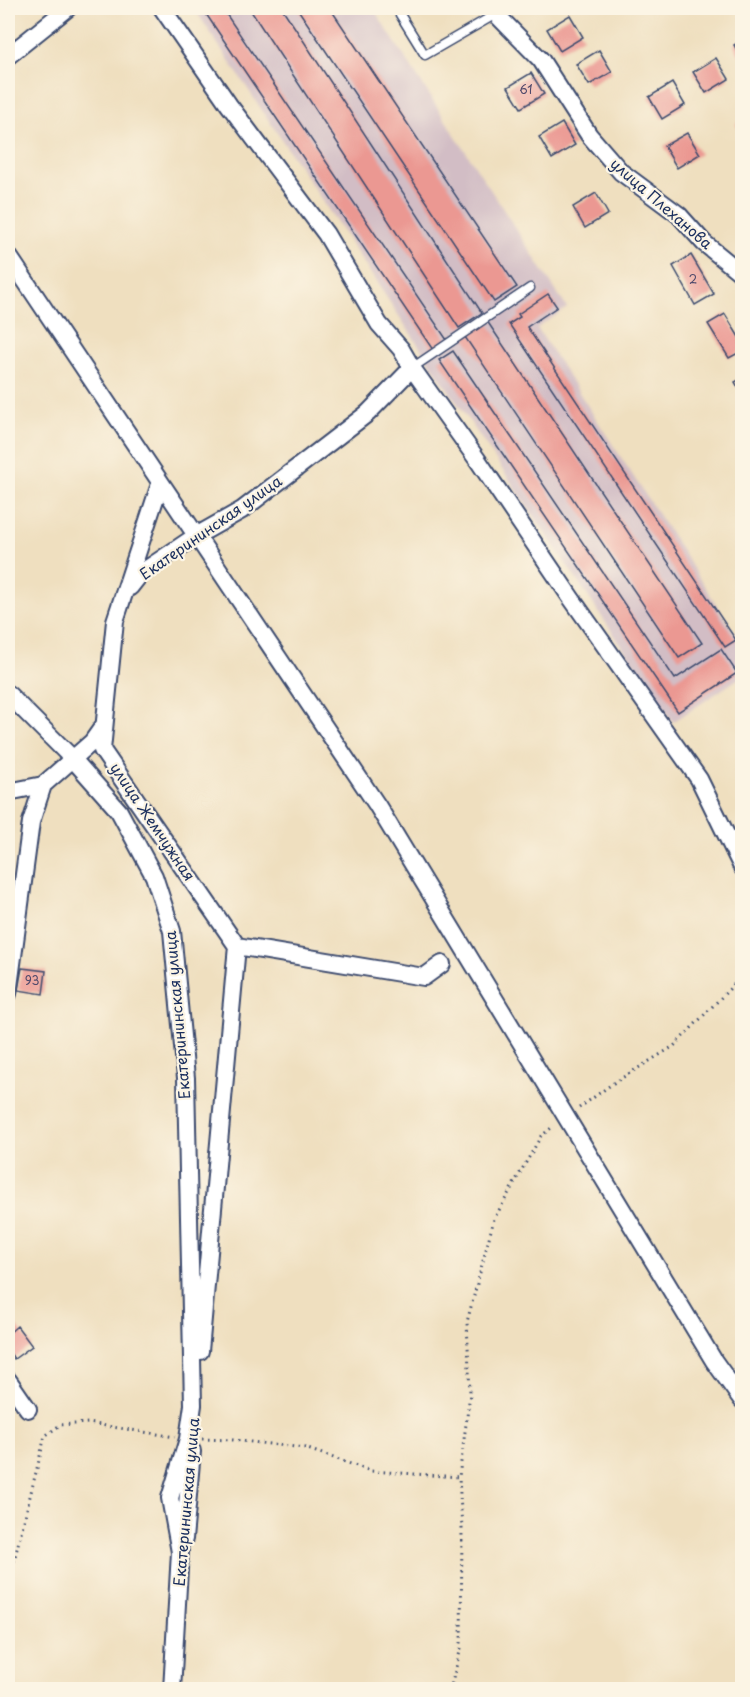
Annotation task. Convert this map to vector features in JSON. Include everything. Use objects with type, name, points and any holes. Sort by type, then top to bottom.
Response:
[{"type":"street","points":[[8,56],[68,8]]},
{"type":"street","points":[[162,8],[229,105],[326,234],[379,324],[401,349],[571,598],[699,779],[742,867]]},
{"type":"street","name":"улица Плеханова","points":[[493,10],[541,60],[589,135],[621,172],[679,215],[704,243],[742,274]]},
{"type":"street","points":[[8,255],[377,805],[714,1361],[742,1400]]},
{"type":"street","name":"Екатерининская улица","points":[[43,786],[92,742],[107,721],[115,621],[124,595],[141,573],[196,536],[242,510],[368,413],[412,368]]},
{"type":"street","name":"улица Жемчужная","points":[[160,484],[115,621],[102,750],[237,946]]},
{"type":"street","name":"Екатерининская улица","points":[[8,694],[72,758],[119,811],[154,876],[172,931],[186,1078],[193,1405],[188,1439],[170,1498],[180,1552],[171,1689]]},
{"type":"street","points":[[8,792],[43,786],[31,822],[8,994]]},
{"type":"street","points":[[237,946],[424,977],[442,964]]},
{"type":"street","name":"Екатерининская улица","points":[[171,1689],[237,946]]},
{"type":"street","points":[[8,1380],[28,1409]]},
{"type":"lane","points":[[396,8],[425,55],[493,10]]},
{"type":"lane","points":[[412,368],[530,288]]},
{"type":"path","points":[[450,1689],[461,1648],[462,1528],[459,1477],[470,1394],[467,1322],[494,1220],[541,1136],[612,1084],[674,1046],[742,976]]},
{"type":"path","points":[[8,1585],[45,1436],[60,1425],[88,1423],[188,1439],[233,1440],[305,1448],[371,1471],[459,1477]]},
{"type":"shaded area","points":[[194,8],[373,8],[567,308],[537,328],[742,644],[742,676],[673,722]]},
{"type":"building","points":[[202,8],[222,8],[447,340],[433,350]]},
{"type":"building","points":[[249,8],[282,8],[482,313],[459,328]]},
{"type":"building","points":[[297,8],[330,8],[517,287],[494,302]]},
{"type":"building","points":[[570,15],[583,37],[560,51],[547,29]]},
{"type":"building","points":[[742,40],[742,59],[734,45]]},
{"type":"building","points":[[599,50],[612,72],[589,85],[576,64]]},
{"type":"building","points":[[716,58],[729,79],[706,93],[693,72]]},
{"type":"building","points":[[531,73],[544,94],[521,108],[508,87]]},
{"type":"building","points":[[672,83],[685,105],[662,119],[649,97]]},
{"type":"building","points":[[742,120],[742,135],[736,124]]},
{"type":"building","points":[[562,123],[575,145],[552,159],[539,137]]},
{"type":"building","points":[[687,133],[700,154],[677,168],[664,146]]},
{"type":"building","points":[[596,193],[608,214],[585,228],[573,207]]},
{"type":"building","points":[[691,255],[714,294],[695,305],[673,266]]},
{"type":"building","points":[[548,294],[557,307],[527,327],[736,640],[725,647],[509,324],[520,317],[518,314]]},
{"type":"building","points":[[725,314],[742,342],[742,351],[729,358],[708,324]]},
{"type":"building","points":[[487,321],[702,643],[679,658],[465,337]]},
{"type":"building","points":[[453,351],[675,679],[721,649],[737,673],[678,712],[439,360]]},
{"type":"building","points":[[742,378],[742,394],[735,382]]},
{"type":"building","points":[[22,968],[46,971],[43,994],[18,990]]},
{"type":"building","points":[[17,1326],[32,1346],[14,1359],[8,1350],[8,1334]]}]
